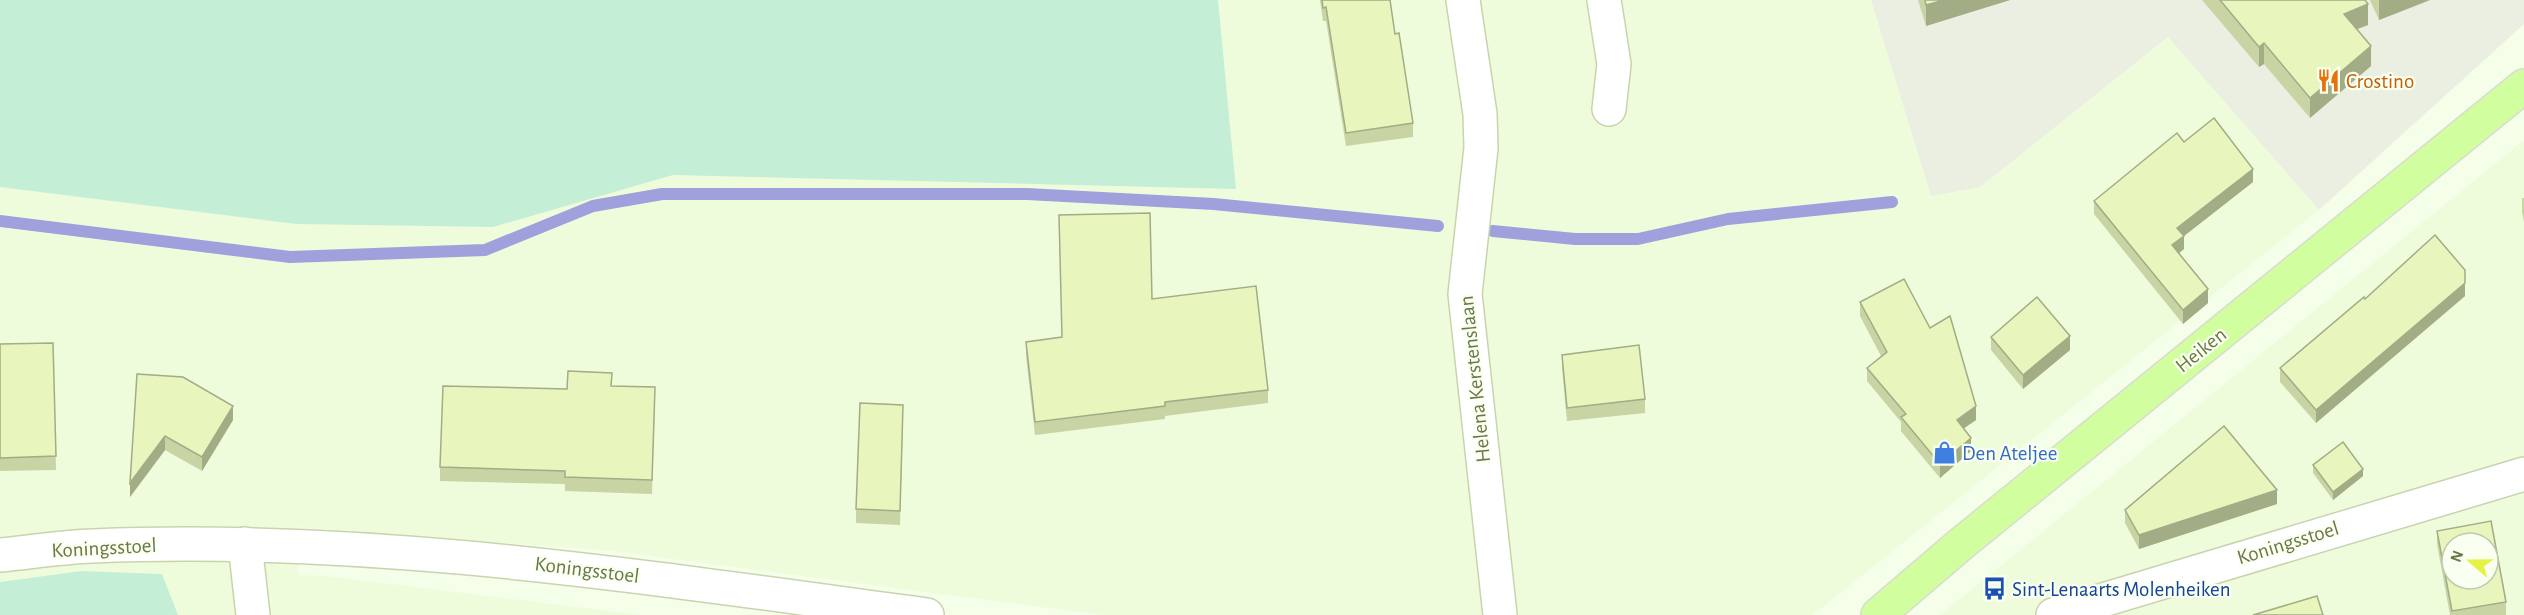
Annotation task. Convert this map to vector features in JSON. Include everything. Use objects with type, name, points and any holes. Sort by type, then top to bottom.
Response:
[{"type":"main road","name":"Heiken","points":[[1878,615],[1961,544],[2524,86]]},
{"type":"street","name":"Helena Kerstenslaan","points":[[1462,0],[1480,114],[1481,148],[1465,294],[1500,615]]},
{"type":"street","points":[[1604,0],[1614,64],[1610,109]]},
{"type":"street","name":"Koningsstoel","points":[[2053,615],[2524,474]]},
{"type":"street","points":[[245,544],[253,615]]},
{"type":"street","name":"Koningsstoel","points":[[0,555],[92,546],[245,544],[432,554],[555,565],[927,615]]},
{"type":"shaded area","points":[[0,0],[1874,0],[1980,187],[2168,37],[2319,210],[1813,615],[1102,615],[611,551],[295,527],[299,575],[335,577],[641,615],[178,615],[162,574],[81,571],[0,582]]},
{"type":"shaded area","points":[[0,0],[1218,0],[1236,189],[673,175],[493,227],[296,224],[0,187]]},
{"type":"shaded area","points":[[1871,0],[2524,0],[2524,24],[2319,210],[2168,37],[1980,187],[1931,196]]},
{"type":"shaded area","points":[[2524,140],[2524,615],[1940,615]]},
{"type":"shaded area","points":[[81,571],[162,574],[178,615],[0,615],[0,582]]},
{"type":"building","points":[[1322,0],[1390,0],[1395,34],[1399,33],[1413,123],[1346,133],[1326,7],[1323,8]]},
{"type":"building","points":[[1925,0],[1944,0],[1926,5]]},
{"type":"building","points":[[2220,0],[2365,0],[2368,4],[2344,14],[2371,46],[2310,98],[2264,43],[2259,47]]},
{"type":"building","points":[[2214,118],[2253,169],[2177,228],[2184,236],[2172,245],[2208,289],[2183,310],[2094,201],[2177,133],[2184,142]]},
{"type":"building","points":[[1150,213],[1152,299],[1256,286],[1268,390],[1165,402],[1165,406],[1035,422],[1026,342],[1062,337],[1059,215]]},
{"type":"building","points":[[2435,235],[2465,270],[2465,283],[2316,410],[2280,368],[2364,297],[2365,299]]},
{"type":"building","points":[[1904,279],[1930,328],[1950,316],[1976,406],[1957,420],[1971,438],[1940,464],[1901,417],[1906,414],[1867,368],[1887,352],[1860,302]]},
{"type":"building","points":[[2037,297],[2070,336],[2023,375],[1991,337]]},
{"type":"building","points":[[53,343],[56,456],[0,458],[0,344]]},
{"type":"building","points":[[1639,345],[1645,399],[1567,408],[1562,355]]},
{"type":"building","points":[[568,371],[612,373],[611,386],[655,387],[652,480],[565,477],[565,471],[440,467],[443,386],[567,389]]},
{"type":"building","points":[[137,374],[183,377],[233,406],[202,457],[165,436],[130,483]]},
{"type":"building","points":[[860,403],[903,405],[900,511],[856,509]]},
{"type":"building","points":[[2224,426],[2277,490],[2139,535],[2125,510]]},
{"type":"building","points":[[2343,442],[2363,469],[2333,492],[2313,465]]},
{"type":"building","points":[[2491,521],[2493,531],[2440,531],[2440,547],[2437,531]]},
{"type":"building","points":[[2500,570],[2506,602],[2452,611],[2448,591],[2500,591]]},
{"type":"building","points":[[2317,596],[2323,615],[2253,615]]},
{"type":"waterway","points":[[0,221],[290,257],[485,250],[593,206],[662,194],[1027,194],[1214,204],[1438,226]]},
{"type":"waterway","points":[[1493,231],[1575,239],[1638,239],[1728,219],[1892,202]]},
{"type":"place","name":"Crostino","points":[[2328,81]]},
{"type":"place","name":"Den Ateljee","points":[[1944,453]]},
{"type":"place","name":"Sint-Lenaarts Molenheiken","points":[[1994,589]]}]
